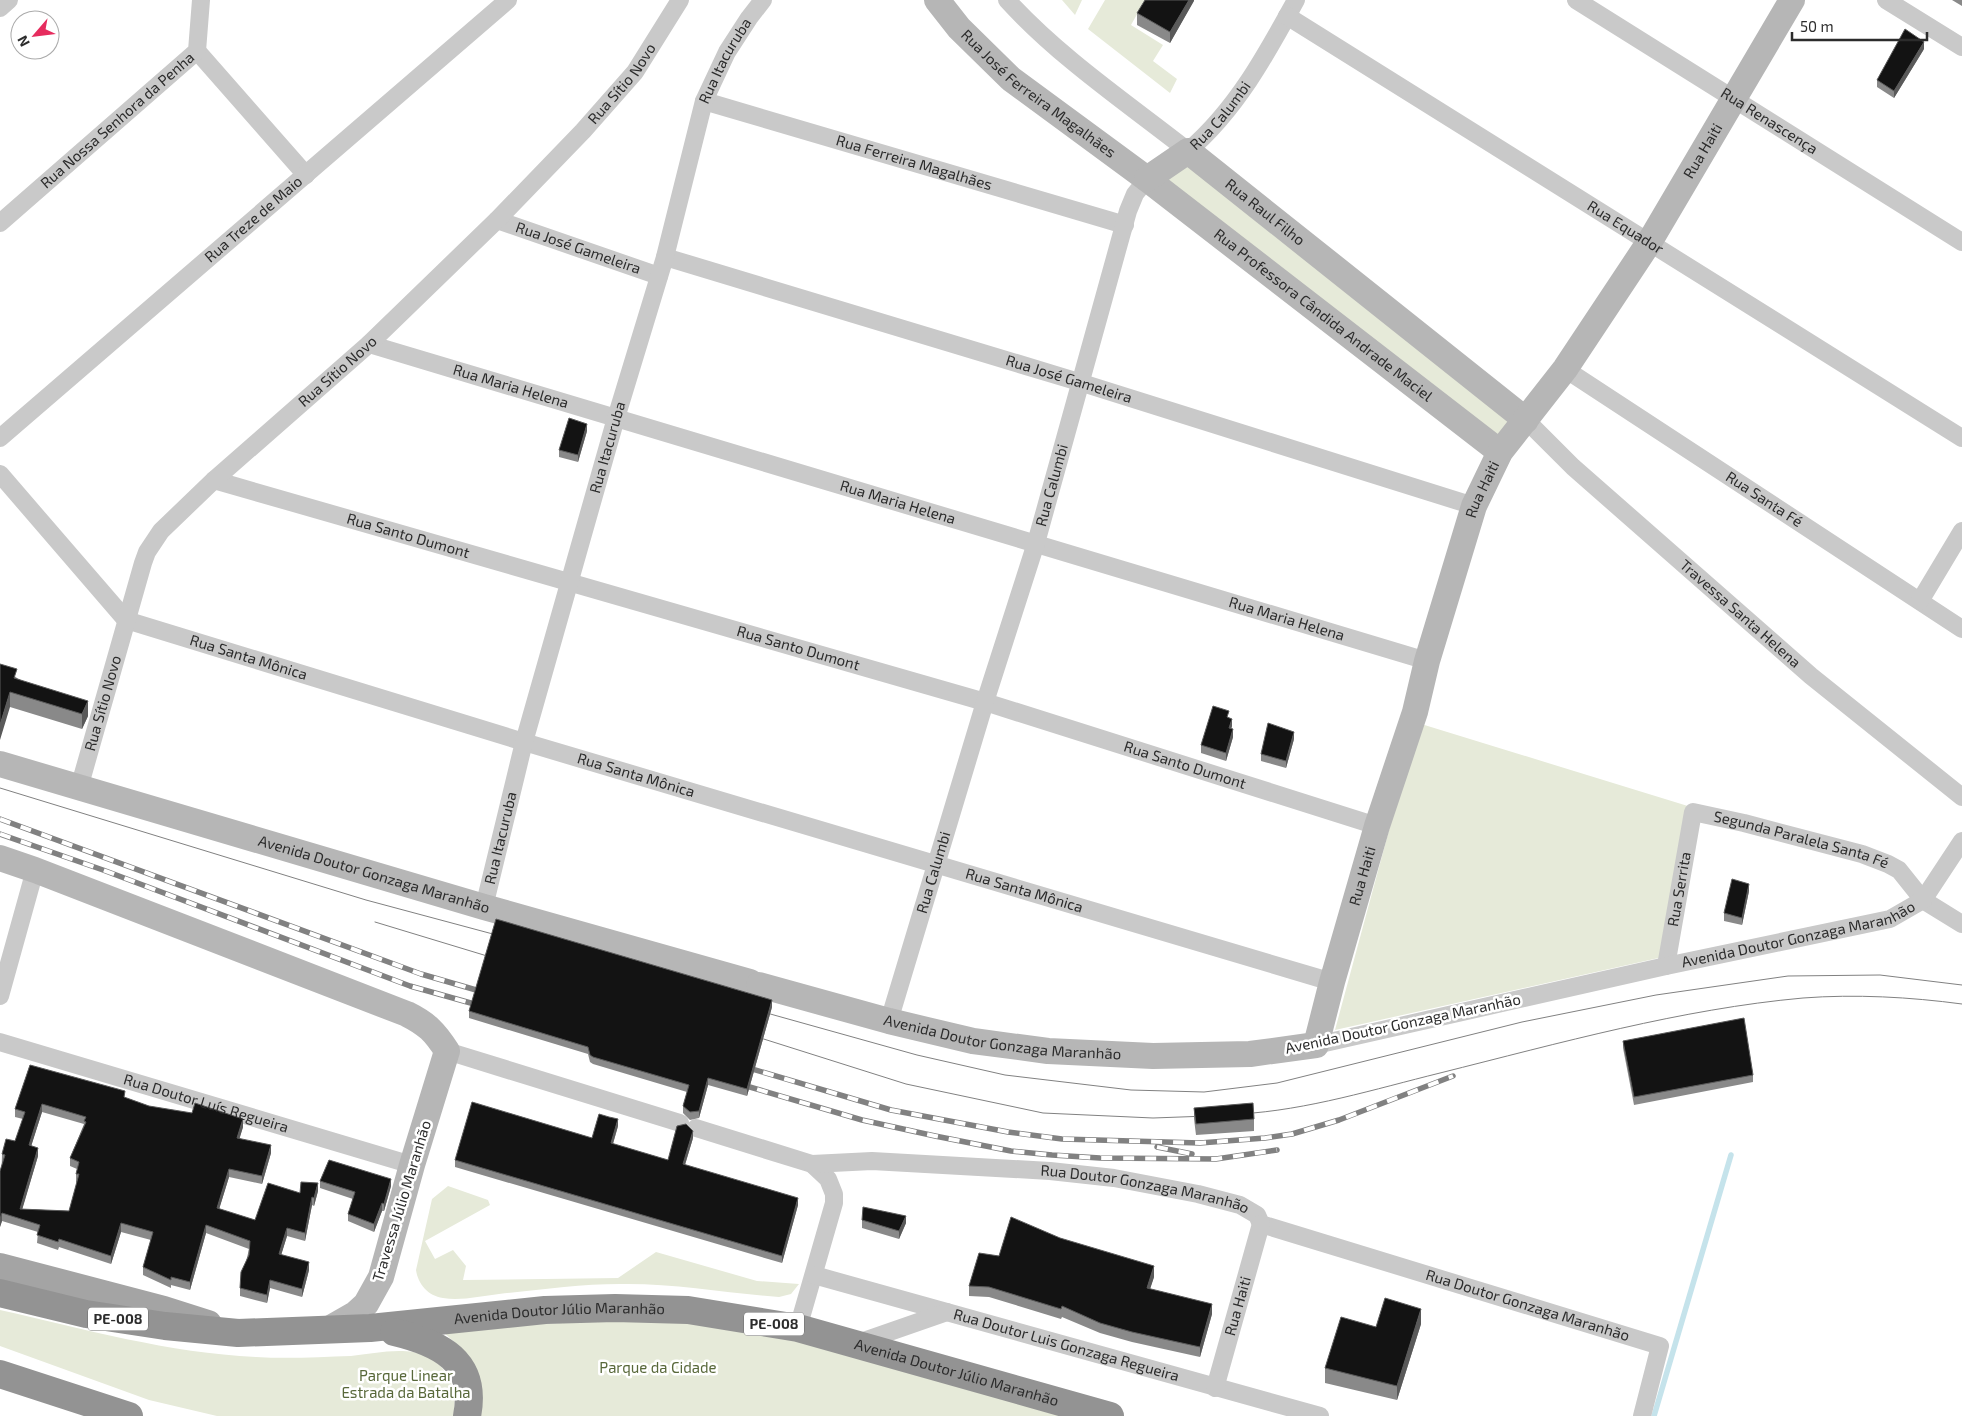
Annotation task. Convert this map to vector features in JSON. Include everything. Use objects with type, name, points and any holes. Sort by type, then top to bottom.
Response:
[{"type":"highway","name":"Avenida Doutor Júlio Maranhão","points":[[0,1293],[86,1314],[165,1326],[238,1333],[370,1328],[545,1310],[615,1308],[688,1310],[798,1328],[1110,1416]]},
{"type":"highway","points":[[370,1328],[407,1335],[436,1345],[455,1360],[467,1376],[470,1398],[467,1416]]},
{"type":"highway","points":[[0,1374],[129,1416]]},
{"type":"main road","points":[[0,1267],[164,1310],[238,1333]]},
{"type":"street","points":[[0,8],[9,0]]},
{"type":"street","name":"Rua Nossa Senhora da Penha","points":[[0,223],[197,51],[201,0]]},
{"type":"street","name":"Rua Treze de Maio","points":[[0,438],[508,0]]},
{"type":"street","name":"Rua Sítio Novo","points":[[79,788],[143,563],[162,531],[214,480],[369,344],[497,220],[612,101],[635,72],[680,0]]},
{"type":"street","name":"Rua Itacuruba","points":[[484,907],[524,742],[616,418],[665,257],[704,101],[727,52],[763,0]]},
{"type":"street","name":"Rua José Ferreira Magalhães","points":[[937,0],[959,28],[1011,80],[1147,178]]},
{"type":"street","name":"Rua Raul Filho","points":[[1007,0],[1062,52],[1526,420]]},
{"type":"street","name":"Rua Calumbi","points":[[889,1021],[985,702],[1036,543],[1079,382],[1135,194],[1147,178],[1188,151],[1209,134],[1250,81],[1296,0]]},
{"type":"street","name":"Rua Renascença","points":[[1576,0],[1962,242]]},
{"type":"street","name":"Rua Haiti","points":[[1316,1045],[1377,826],[1415,712],[1427,661],[1474,506],[1500,452],[1565,369],[1650,241],[1792,0]]},
{"type":"street","points":[[1886,0],[1962,47]]},
{"type":"street","name":"Rua Equador","points":[[1287,16],[1650,241],[1962,438]]},
{"type":"street","points":[[197,51],[306,176]]},
{"type":"street","name":"Rua Ferreira Magalhães","points":[[704,101],[1125,225]]},
{"type":"street","name":"Rua Professora Cândida Andrade Maciel","points":[[1147,178],[1500,452]]},
{"type":"street","name":"Rua José Gameleira","points":[[497,220],[659,276]]},
{"type":"street","name":"Rua José Gameleira","points":[[665,257],[1079,382],[1474,506]]},
{"type":"street","name":"Rua Maria Helena","points":[[369,344],[1427,661]]},
{"type":"street","name":"Rua Santa Fé","points":[[1565,369],[1962,629]]},
{"type":"street","name":"Travessa Santa Helena","points":[[1526,420],[1580,473],[1811,676],[1962,797]]},
{"type":"street","points":[[0,474],[54,534],[126,620]]},
{"type":"street","name":"Rua Santo Dumont","points":[[214,480],[985,702],[1377,826]]},
{"type":"street","points":[[1920,601],[1962,531]]},
{"type":"street","name":"Rua Santa Mônica","points":[[126,620],[524,742],[1332,982]]},
{"type":"street","name":"Avenida Doutor Gonzaga Maranhão","points":[[0,764],[484,907],[889,1021],[973,1041],[1048,1051],[1153,1056],[1250,1054],[1316,1045],[1666,966],[1890,918],[1922,900]]},
{"type":"street","name":"Segunda Paralela Santa Fé","points":[[1693,812],[1744,823],[1862,854],[1899,870],[1922,900],[1962,924]]},
{"type":"street","name":"Rua Serrita","points":[[1666,966],[1693,812]]},
{"type":"street","points":[[1922,900],[1962,841]]},
{"type":"street","points":[[0,858],[407,1014],[424,1022],[436,1034],[447,1051],[812,1164],[828,1179],[834,1194],[834,1202],[798,1328]]},
{"type":"street","points":[[0,996],[35,870]]},
{"type":"street","name":"Rua Doutor Luís Regueira","points":[[0,1042],[412,1164]]},
{"type":"street","name":"Travessa Júlio Maranhão","points":[[327,1330],[355,1314],[366,1304],[381,1276],[412,1164],[447,1051]]},
{"type":"street","name":"Rua Doutor Gonzaga Maranhão","points":[[812,1164],[872,1161],[1050,1171],[1114,1178],[1198,1194],[1240,1205],[1257,1215],[1261,1224],[1660,1346],[1642,1416]]},
{"type":"street","name":"Rua Haiti","points":[[1215,1388],[1261,1224]]},
{"type":"street","name":"Rua Doutor Luis Gonzaga Regueira","points":[[814,1275],[1320,1416]]},
{"type":"street","points":[[853,1344],[947,1312]]},
{"type":"green space","points":[[1062,0],[1082,0],[1075,15]]},
{"type":"green space","points":[[1105,0],[1145,0],[1131,25],[1163,45],[1153,61],[1177,79],[1170,93],[1088,29]]},
{"type":"green space","points":[[1194,156],[1526,420],[1500,452],[1166,192],[1169,166]]},
{"type":"green space","points":[[1418,723],[1691,807],[1663,957],[1335,1030]]},
{"type":"green space","points":[[448,1186],[488,1200],[490,1205],[425,1241],[435,1259],[453,1250],[466,1266],[463,1280],[618,1278],[656,1252],[757,1281],[799,1284],[791,1294],[779,1297],[680,1287],[620,1284],[590,1285],[464,1299],[438,1297],[428,1292],[421,1284],[416,1270],[432,1199]]},
{"type":"green space","name":"Parque Linear Estrada da Batalha","points":[[0,1310],[127,1339],[223,1355],[292,1358],[351,1356],[399,1351],[417,1353],[434,1361],[446,1373],[455,1398],[453,1416],[217,1416],[149,1400],[0,1346]]},
{"type":"green space","name":"Parque da Cidade","points":[[595,1321],[720,1321],[1082,1416],[474,1416],[462,1349],[441,1330]]},
{"type":"building","points":[[1145,0],[1189,0],[1170,32],[1137,13]]},
{"type":"building","points":[[1905,29],[1924,42],[1894,91],[1877,80]]},
{"type":"building","points":[[569,418],[587,424],[578,455],[559,450]]},
{"type":"building","points":[[0,664],[17,669],[14,678],[88,701],[82,714],[10,692],[0,725]]},
{"type":"building","points":[[1213,706],[1229,711],[1227,717],[1232,719],[1229,728],[1233,729],[1226,753],[1201,745]]},
{"type":"building","points":[[1268,723],[1294,732],[1286,761],[1261,754]]},
{"type":"building","points":[[1732,879],[1749,884],[1742,918],[1724,913]]},
{"type":"building","points":[[496,919],[772,1000],[747,1089],[708,1078],[699,1111],[690,1112],[683,1106],[689,1085],[593,1057],[590,1055],[588,1047],[469,1011]]},
{"type":"building","points":[[1744,1018],[1753,1075],[1634,1097],[1623,1041]]},
{"type":"building","points":[[30,1065],[125,1091],[124,1097],[149,1106],[192,1113],[195,1103],[243,1119],[237,1138],[271,1145],[262,1176],[229,1169],[217,1208],[255,1220],[268,1183],[300,1193],[301,1182],[318,1183],[314,1198],[312,1197],[305,1233],[287,1228],[279,1254],[309,1262],[302,1289],[270,1280],[267,1295],[240,1288],[241,1272],[249,1255],[250,1241],[206,1225],[190,1282],[171,1277],[171,1280],[143,1267],[153,1232],[121,1223],[111,1256],[59,1239],[58,1242],[37,1235],[40,1225],[2,1213],[0,1219],[0,1171],[5,1155],[2,1154],[6,1139],[15,1141],[25,1112],[15,1109]],"holes":[[[42,1104],[86,1117],[84,1121],[86,1122],[70,1158],[79,1162],[76,1174],[79,1174],[69,1211],[20,1209],[38,1148],[29,1145]]]},
{"type":"building","points":[[472,1102],[592,1138],[599,1114],[618,1119],[611,1143],[668,1160],[677,1126],[686,1124],[693,1131],[683,1164],[798,1198],[782,1256],[455,1160]]},
{"type":"building","points":[[1253,1103],[1254,1119],[1196,1124],[1194,1108]]},
{"type":"building","points":[[329,1160],[391,1179],[384,1204],[382,1203],[374,1224],[348,1214],[355,1192],[320,1181]]},
{"type":"building","points":[[863,1207],[906,1216],[899,1231],[862,1220]]},
{"type":"building","points":[[1011,1217],[1060,1238],[1154,1266],[1147,1288],[1212,1304],[1200,1347],[1100,1323],[1062,1306],[1061,1309],[989,1287],[969,1286],[979,1253],[999,1256]]},
{"type":"building","points":[[1385,1298],[1421,1309],[1397,1386],[1325,1368],[1341,1317],[1376,1327]]},
{"type":"waterway","points":[[1654,1416],[1731,1155]]},
{"type":"tram line","points":[[0,788],[366,900],[504,937]]},
{"type":"tram line","points":[[375,922],[497,959]]},
{"type":"tram line","points":[[756,1010],[917,1055],[1005,1075],[1131,1090],[1204,1092],[1277,1083],[1522,1022],[1656,995],[1788,976],[1880,975],[1962,985]]},
{"type":"tram line","points":[[1240,1114],[1265,1112],[1316,1103],[1621,1028],[1757,1003],[1803,998],[1862,996],[1962,1004]]},
{"type":"tram line","points":[[751,1035],[906,1084],[1043,1113],[1153,1118],[1208,1116]]},
{"type":"railway","points":[[0,819],[421,974],[490,994]]},
{"type":"railway","points":[[0,834],[103,870],[410,986],[485,1007]]},
{"type":"railway","points":[[742,1066],[891,1110],[1008,1132],[1062,1139],[1200,1143],[1292,1134],[1339,1120],[1453,1076]]},
{"type":"railway","points":[[736,1083],[862,1120],[1011,1151],[1100,1158],[1216,1159],[1277,1150]]},
{"type":"railway","points":[[1157,1147],[1192,1154]]}]
